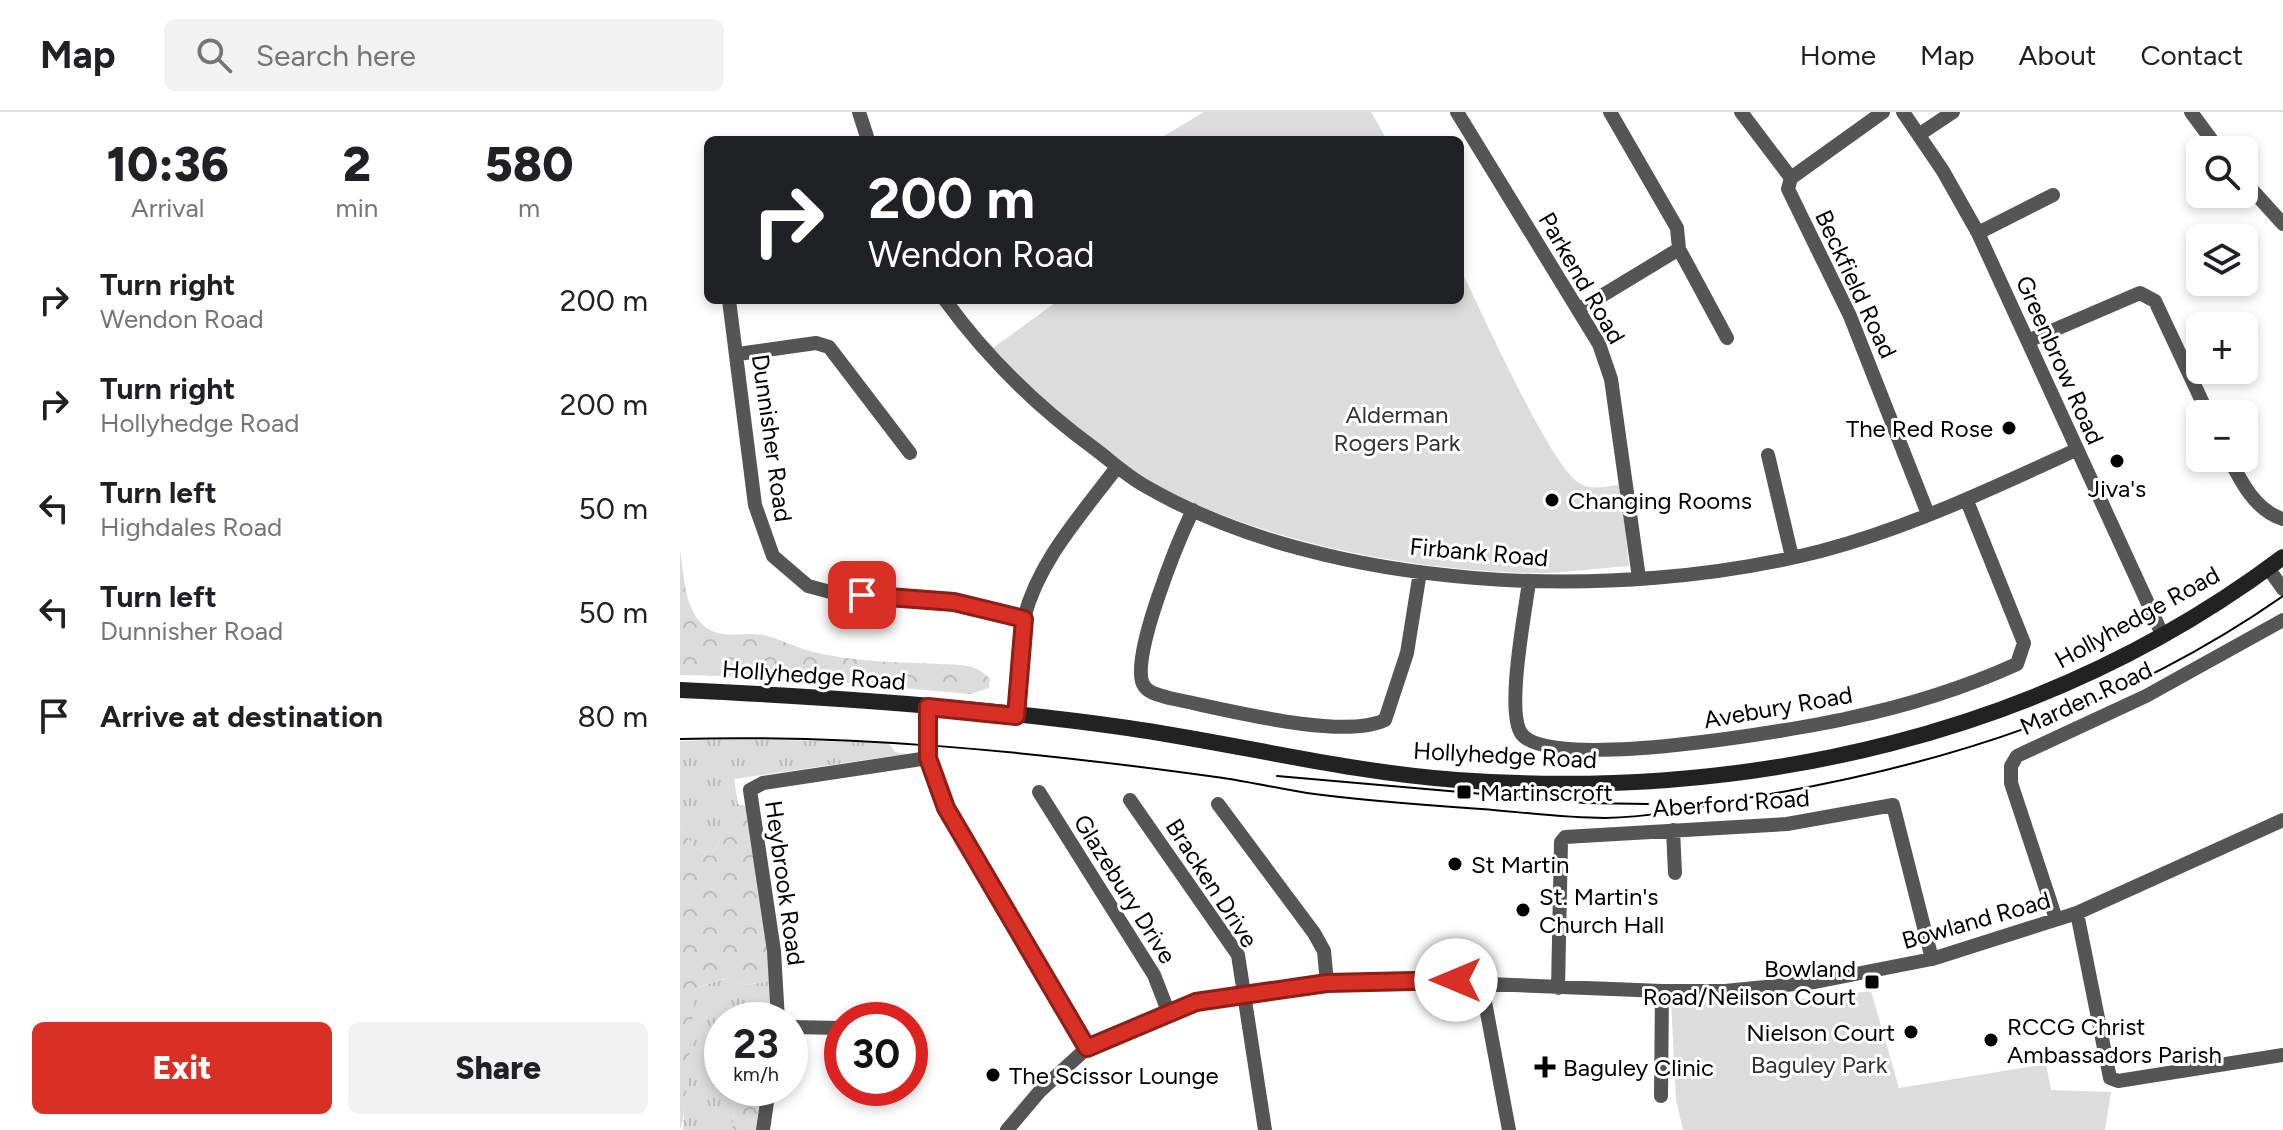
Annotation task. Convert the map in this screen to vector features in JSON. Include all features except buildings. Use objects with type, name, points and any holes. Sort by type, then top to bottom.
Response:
[{"type":"street","points":[[859,112],[867,136]]},
{"type":"street","name":"Parkend Road","points":[[1457,112],[1599,344],[1611,379],[1639,578]]},
{"type":"street","points":[[1610,112],[1677,228],[1679,249],[1727,338]]},
{"type":"street","points":[[1741,112],[1791,178],[1883,112]]},
{"type":"street","name":"Greenbrow Road","points":[[1903,112],[1920,134],[1978,233],[2162,634]]},
{"type":"street","points":[[1920,134],[1953,112]]},
{"type":"street","points":[[2191,112],[2209,136]]},
{"type":"street","name":"Beckfield Road","points":[[1791,178],[1788,189],[1850,316],[1928,514]]},
{"type":"street","points":[[1978,233],[2053,195]]},
{"type":"street","points":[[2258,196],[2283,224]]},
{"type":"street","points":[[1580,309],[1679,249]]},
{"type":"street","points":[[2028,341],[2140,293],[2155,301],[2201,400]]},
{"type":"street","name":"Dunnisher Road","points":[[730,304],[755,505],[773,556],[808,586],[834,593],[954,602],[1024,619]]},
{"type":"street","name":"Firbank Road","points":[[948,304],[979,346],[1016,386],[1053,418],[1143,485],[1193,510],[1280,541],[1420,572],[1529,582],[1713,572],[1792,557],[1868,536],[1967,501],[2076,450]]},
{"type":"street","points":[[738,354],[816,343],[829,347],[910,453]]},
{"type":"street","points":[[1768,455],[1792,557]]},
{"type":"street","points":[[1016,716],[1024,619],[1036,583],[1053,553],[1117,467]]},
{"type":"street","points":[[2238,472],[2269,515],[2283,519]]},
{"type":"street","name":"Avebury Road","points":[[1529,582],[1516,690],[1516,722],[1530,743],[1545,749],[1609,749],[1704,743],[1779,731],[1925,698],[2017,664],[2024,643],[1967,501]]},
{"type":"street","points":[[1193,510],[1170,559],[1154,611],[1141,673],[1142,683],[1150,692],[1169,698],[1338,727],[1370,728],[1385,720],[1407,653],[1420,572]]},
{"type":"street","name":"Hollyhedge Road","points":[[680,690],[928,707],[1126,728],[1455,780],[1558,786],[1680,781],[1841,757],[1936,732],[2051,691],[2162,634],[2283,557]]},
{"type":"street","points":[[2268,568],[2283,589]]},
{"type":"street","name":"Marden Road","points":[[2056,919],[2011,783],[2011,766],[2017,756],[2146,696],[2283,620]]},
{"type":"street","points":[[928,707],[928,758],[956,829],[1087,1048]]},
{"type":"street","name":"Heybrook Road","points":[[777,1002],[774,951],[750,790],[763,783],[928,758]]},
{"type":"street","name":"Glazebury Drive","points":[[1039,792],[1154,975],[1168,1011]]},
{"type":"street","name":"Bracken Drive","points":[[1130,800],[1238,955],[1265,1130]]},
{"type":"street","points":[[1218,804],[1314,933],[1324,951],[1327,983]]},
{"type":"street","name":"Aberford Road","points":[[1558,988],[1562,839],[1787,824],[1893,805],[1932,959]]},
{"type":"street","name":"Bowland Road","points":[[1007,1130],[1040,1091],[1087,1048],[1168,1011],[1196,1002],[1327,983],[1456,980],[1482,986],[1725,991],[1814,982],[1932,959],[2077,913],[2281,825]]},
{"type":"street","points":[[1673,830],[1675,873]]},
{"type":"street","points":[[2077,913],[2110,1078],[2118,1081],[2283,1055]]},
{"type":"street","points":[[1482,986],[1509,1130]]},
{"type":"street","points":[[1661,1096],[1662,991]]},
{"type":"street","points":[[763,1130],[766,1106]]},
{"type":"green space","points":[[1204,112],[1371,112],[1385,136],[1164,136]]},
{"type":"green space","name":"Alderman Rogers Park","points":[[1464,276],[1533,417],[1566,470],[1588,487],[1620,485],[1629,566],[1540,573],[1472,570],[1361,554],[1305,542],[1251,525],[1147,481],[1100,453],[1058,418],[990,350],[1053,304],[1464,304]]},
{"type":"green space","points":[[680,551],[691,606],[700,622],[714,632],[763,635],[810,651],[842,657],[967,666],[979,670],[990,679],[989,688],[970,694],[781,677],[680,675]]},
{"type":"green space","points":[[743,739],[889,743],[895,752],[906,754],[734,779],[738,804],[747,807],[749,823],[721,838],[711,856],[695,848],[680,826],[680,741]]},
{"type":"green space","points":[[732,817],[746,820],[755,828],[776,980],[746,985],[726,978],[696,988],[680,1130],[680,826],[695,848],[711,856],[721,838],[720,820]]},
{"type":"green space","points":[[727,978],[746,985],[770,981],[772,1002],[704,1002],[704,1106],[734,1106],[732,1130],[683,1130],[689,1027],[696,988]]},
{"type":"green space","name":"Baguley Park","points":[[1871,991],[1899,1088],[2046,1064],[2051,1090],[2111,1092],[2105,1130],[1683,1130],[1676,1100],[1671,1000],[1775,1002]]},
{"type":"green space","points":[[734,1106],[759,1106],[756,1130],[732,1130]]},
{"type":"tram line","points":[[680,739],[813,739],[1011,752],[1143,767],[1372,801],[1574,817],[1642,816],[1825,784],[1963,749],[2030,727],[2159,671],[2222,636],[2283,596]]},
{"type":"tram line","points":[[1277,776],[1585,803],[1648,804]]},
{"type":"place","name":"The Red Rose","points":[[2009,428]]},
{"type":"place","name":"Jiva's","points":[[2117,461]]},
{"type":"place","name":"Changing Rooms","points":[[1552,500]]},
{"type":"place","name":"Martinscroft","points":[[1464,792]]},
{"type":"place","name":"St Martin","points":[[1455,864]]},
{"type":"place","name":"St. Martin's Church Hall","points":[[1523,910]]},
{"type":"place","name":"Bowland Road/Neilson Court","points":[[1872,982]]},
{"type":"place","name":"Nielson Court","points":[[1911,1032]]},
{"type":"place","name":"RCCG Christ Ambassadors Parish","points":[[1991,1040]]},
{"type":"place","name":"Baguley Clinic","points":[[1545,1067]]},
{"type":"place","name":"The Scissor Lounge","points":[[993,1075]]},
{"type":"route","points":[[862,595],[954,602],[1024,619],[1016,716],[928,707],[928,758],[956,829],[1087,1048],[1168,1011],[1196,1002],[1327,983],[1456,980]]}]
